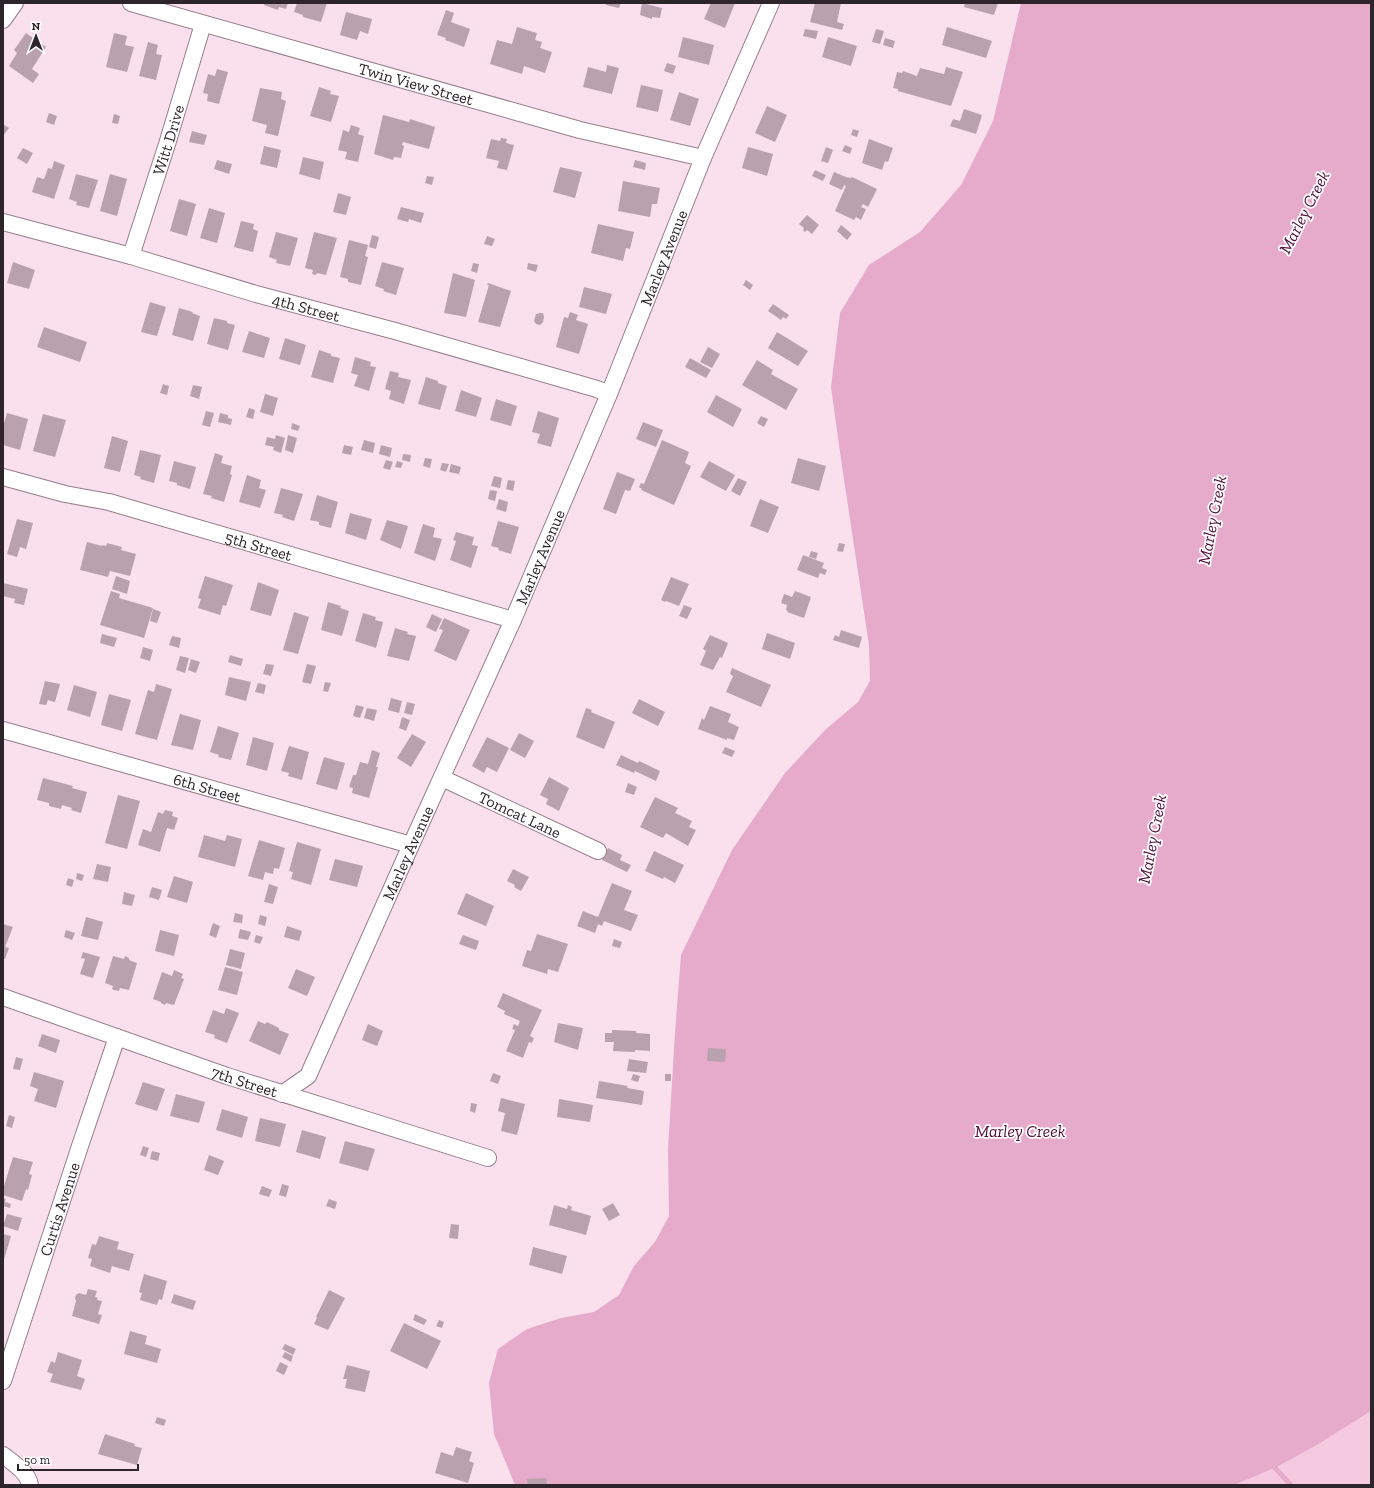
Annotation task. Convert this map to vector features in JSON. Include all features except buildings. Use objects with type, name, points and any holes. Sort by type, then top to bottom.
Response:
[{"type":"street","points":[[3,20],[15,3]]},
{"type":"street","name":"Twin View Street","points":[[131,3],[580,130],[702,158]]},
{"type":"street","name":"Marley Avenue","points":[[282,1094],[308,1076],[513,620],[609,394],[702,158],[770,3]]},
{"type":"street","name":"Witt Drive","points":[[132,256],[168,141],[202,24]]},
{"type":"street","name":"4th Street","points":[[3,222],[132,256],[256,294],[402,333],[597,389],[609,394]]},
{"type":"street","name":"5th Street","points":[[3,477],[66,494],[109,502],[513,620]]},
{"type":"street","name":"6th Street","points":[[3,730],[411,845]]},
{"type":"street","name":"Tomcat Lane","points":[[442,778],[598,851]]},
{"type":"street","name":"7th Street","points":[[3,996],[282,1094],[488,1158]]},
{"type":"street","name":"Curtis Avenue","points":[[3,1381],[77,1153],[117,1037]]},
{"type":"street","points":[[3,1455],[22,1470],[29,1480],[30,1485]]},
{"type":"shaded area","points":[[1371,1411],[1371,1485],[1234,1485],[1275,1468],[1317,1445]]},
{"type":"water","name":"Marley Creek","points":[[1021,3],[1371,3],[1371,1411],[1317,1445],[1275,1468],[1234,1485],[515,1485],[494,1434],[489,1383],[498,1349],[527,1329],[561,1318],[594,1312],[619,1295],[634,1266],[655,1242],[669,1216],[668,1149],[681,955],[732,850],[785,773],[825,730],[858,702],[870,681],[869,645],[831,387],[840,313],[869,265],[920,232],[961,185],[993,121]]},
{"type":"waterway","points":[[1275,1468],[1291,1485]]}]
